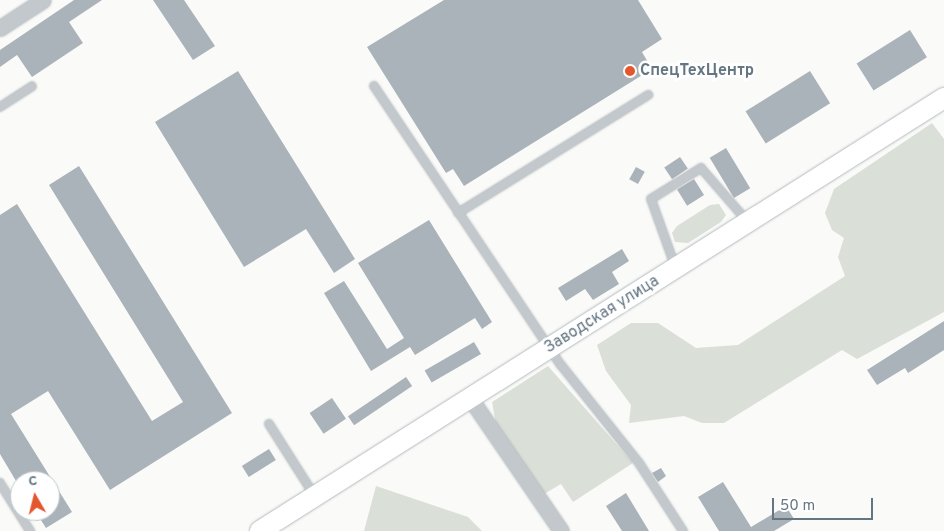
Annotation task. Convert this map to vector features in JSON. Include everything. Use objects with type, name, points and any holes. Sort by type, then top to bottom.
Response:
[{"type":"main road","name":"Заводская улица","points":[[260,531],[944,98]]},
{"type":"street","points":[[0,28],[43,0]]},
{"type":"street","points":[[470,398],[560,531]]},
{"type":"lane","points":[[0,107],[32,86]]},
{"type":"lane","points":[[374,86],[550,348],[639,463],[683,531]]},
{"type":"lane","points":[[458,213],[648,95]]},
{"type":"lane","points":[[676,268],[651,199],[701,168],[749,222]]},
{"type":"lane","points":[[269,424],[315,497]]},
{"type":"lane","points":[[0,483],[30,531]]},
{"type":"shaded area","points":[[932,123],[944,139],[944,312],[857,359],[842,350],[724,423],[702,423],[684,416],[629,423],[631,405],[606,371],[597,345],[631,323],[658,323],[696,348],[738,345],[845,276],[838,257],[844,238],[832,230],[825,213],[834,189]]},
{"type":"shaded area","points":[[719,204],[726,215],[721,222],[688,243],[675,242],[672,233],[677,226],[710,205]]},
{"type":"shaded area","points":[[548,366],[633,463],[573,502],[561,484],[544,494],[497,430],[492,402]]},
{"type":"shaded area","points":[[376,486],[468,517],[482,531],[364,531]]},
{"type":"building","points":[[74,0],[102,0],[69,22],[83,43],[32,77],[17,55],[0,67],[0,50]]},
{"type":"building","points":[[153,0],[184,0],[215,46],[193,60]]},
{"type":"building","points":[[444,0],[638,0],[662,39],[642,52],[652,69],[464,186],[453,169],[446,173],[367,47]]},
{"type":"building","points":[[910,30],[927,57],[874,91],[857,63]]},
{"type":"building","points":[[238,71],[355,259],[334,273],[306,229],[244,267],[155,122]]},
{"type":"building","points":[[810,71],[830,103],[766,143],[746,111]]},
{"type":"building","points":[[726,148],[750,188],[734,198],[710,158]]},
{"type":"building","points":[[680,157],[688,169],[672,179],[664,168]]},
{"type":"building","points":[[79,166],[232,413],[110,490],[48,391],[11,414],[46,471],[10,471],[0,454],[0,215],[17,204],[152,421],[183,402],[49,185]]},
{"type":"building","points":[[636,167],[645,172],[638,184],[629,179]]},
{"type":"building","points":[[694,179],[704,195],[687,206],[677,190]]},
{"type":"building","points":[[429,220],[492,322],[482,329],[475,318],[415,355],[410,347],[371,371],[324,293],[344,281],[387,349],[404,338],[358,263]]},
{"type":"building","points":[[622,249],[629,261],[612,272],[619,284],[593,300],[585,289],[566,301],[558,288]]},
{"type":"building","points":[[944,321],[944,350],[908,373],[905,368],[877,385],[867,370]]},
{"type":"building","points":[[474,342],[481,354],[432,383],[425,370]]},
{"type":"building","points":[[406,377],[412,386],[354,425],[348,416]]},
{"type":"building","points":[[332,398],[346,419],[324,434],[310,413]]},
{"type":"building","points":[[269,449],[276,460],[249,477],[242,466]]},
{"type":"building","points":[[661,468],[666,476],[658,482],[652,473]]},
{"type":"building","points":[[723,482],[751,527],[786,506],[794,519],[774,531],[719,531],[698,497]]},
{"type":"building","points":[[60,493],[72,512],[60,519]]},
{"type":"building","points":[[626,493],[649,531],[622,531],[606,506]]},
{"type":"building","points":[[41,521],[57,521],[46,528]]},
{"type":"place","name":"СпецТехЦентр","points":[[630,71]]}]
